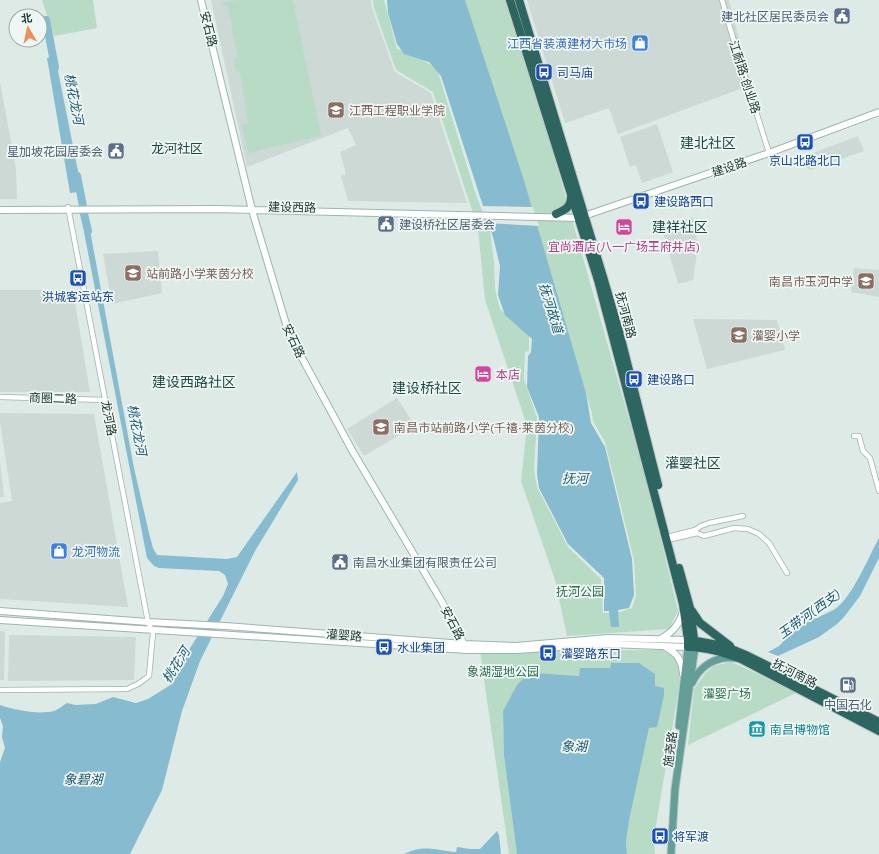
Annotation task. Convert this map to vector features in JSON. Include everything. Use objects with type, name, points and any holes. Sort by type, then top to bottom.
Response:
[{"type":"highway","name":"抚河南路","points":[[510,0],[572,196],[581,215],[620,335],[671,537],[687,608],[692,644],[724,646],[879,731]]},
{"type":"highway","name":"抚河南路","points":[[520,3],[581,215],[667,542],[687,608]]},
{"type":"highway","points":[[556,216],[571,203],[572,196]]},
{"type":"highway","points":[[687,608],[700,623],[745,658]]},
{"type":"highway","name":"抚河南路","points":[[745,658],[879,722]]},
{"type":"main road","name":"安石路","points":[[201,0],[251,208],[289,334],[353,452],[442,602],[465,646]]},
{"type":"main road","name":"建设路","points":[[581,215],[769,153],[879,113]]},
{"type":"main road","name":"建设西路","points":[[0,207],[68,209]]},
{"type":"main road","name":"建设西路","points":[[0,210],[251,208],[462,212],[556,216],[581,215]]},
{"type":"main road","points":[[660,638],[672,632],[687,608]]},
{"type":"main road","name":"灌婴路","points":[[0,611],[225,626],[516,650],[608,644],[663,646],[692,644]]},
{"type":"main road","name":"灌婴路","points":[[0,620],[465,646],[516,646],[608,638],[660,638],[692,644]]},
{"type":"main road","name":"施尧路","points":[[671,854],[675,789],[692,644]]},
{"type":"main road","points":[[663,646],[671,650],[679,657],[687,688]]},
{"type":"main road","points":[[687,688],[699,671],[710,662],[722,658],[745,658]]},
{"type":"main road","name":"施尧路","points":[[666,854],[671,790],[687,688]]},
{"type":"street","name":"江耐路·创业路","points":[[722,0],[769,153]]},
{"type":"street","name":"龙河路","points":[[0,690],[127,689],[133,687],[149,676],[153,634],[148,622],[68,209]]},
{"type":"street","name":"商圈二路","points":[[0,397],[106,400]]},
{"type":"street","points":[[854,436],[859,436],[863,451],[870,458],[879,491]]},
{"type":"street","points":[[671,537],[695,530],[709,523],[743,516]]},
{"type":"street","points":[[671,537],[697,534],[704,536],[734,528],[748,529],[760,534],[769,543],[787,573]]},
{"type":"shaded area","name":"江西工程职业学院","points":[[211,0],[371,0],[372,8],[395,72],[431,93],[467,203],[348,201],[341,176],[346,174],[340,152],[356,145],[348,128],[247,167]]},
{"type":"shaded area","name":"江西省装潢建材大市场","points":[[527,0],[729,0],[751,85],[618,134],[609,108],[565,123]]},
{"type":"shaded area","points":[[0,82],[16,169],[17,199],[0,199]]},
{"type":"shaded area","points":[[657,124],[673,172],[642,183],[636,165],[630,167],[620,137]]},
{"type":"shaded area","points":[[858,136],[864,151],[810,170],[797,159]]},
{"type":"shaded area","points":[[693,217],[698,246],[693,280],[678,284],[662,229]]},
{"type":"shaded area","name":"站前路小学莱茵分校","points":[[158,251],[162,293],[112,304],[103,254]]},
{"type":"shaded area","name":"南昌市玉河中学","points":[[854,268],[879,270],[879,297],[851,292]]},
{"type":"shaded area","points":[[0,290],[73,290],[90,392],[0,392]]},
{"type":"shaded area","name":"灌婴小学","points":[[693,319],[777,320],[785,350],[707,369]]},
{"type":"shaded area","name":"南昌市站前路小学(千禧·莱茵分校)","points":[[397,398],[415,426],[364,456],[347,429]]},
{"type":"shaded area","name":"龙河物流","points":[[0,413],[94,414],[128,607],[0,599],[0,503],[12,501],[0,422]]},
{"type":"shaded area","points":[[0,460],[4,497],[0,497]]},
{"type":"shaded area","points":[[0,631],[5,632],[4,680],[0,680]]},
{"type":"shaded area","points":[[9,635],[136,637],[134,680],[8,681]]},
{"type":"green space","points":[[42,0],[93,0],[97,28],[54,36],[48,18],[48,8],[45,8]]},
{"type":"green space","points":[[238,0],[293,0],[321,136],[248,153],[242,125],[248,123],[240,73],[235,70],[234,59],[238,58],[228,7],[221,3]]},
{"type":"green space","name":"抚河公园","points":[[373,0],[384,0],[397,49],[414,54],[437,69],[476,195],[490,230],[495,289],[500,309],[529,334],[529,351],[525,352],[524,379],[537,418],[534,470],[537,487],[568,547],[601,579],[603,613],[620,612],[632,608],[636,596],[634,560],[605,442],[593,421],[592,413],[464,0],[505,0],[552,149],[648,486],[678,611],[669,629],[567,636],[555,580],[521,481],[527,426],[485,300],[478,228],[433,92],[396,70],[374,8]]},
{"type":"green space","name":"象湖湿地公园","points":[[663,650],[675,659],[679,671],[680,682],[656,825],[654,842],[655,854],[627,854],[626,842],[649,727],[657,727],[655,686],[621,664],[611,663],[610,668],[581,668],[579,676],[537,673],[503,711],[504,756],[517,854],[509,854],[480,651]]},
{"type":"green space","name":"灌婴广场","points":[[731,662],[798,692],[688,745],[694,689],[713,666]]},
{"type":"water","name":"抚河","points":[[387,0],[465,0],[523,177],[586,393],[591,423],[605,447],[632,559],[634,595],[629,608],[618,610],[619,627],[611,627],[609,611],[604,611],[604,578],[568,544],[539,488],[537,474],[539,417],[527,387],[528,356],[531,352],[532,339],[505,315],[498,295],[500,266],[493,237],[441,76],[429,62],[404,54],[397,44],[388,13]]},
{"type":"water","points":[[55,56],[80,181],[78,192],[70,193],[47,58]]},
{"type":"water","name":"象碧湖","points":[[87,214],[134,468],[149,533],[153,548],[157,555],[227,559],[237,557],[297,472],[298,480],[255,551],[200,661],[182,711],[162,790],[130,854],[0,854],[0,762],[5,748],[2,737],[3,726],[0,718],[0,705],[19,710],[48,712],[56,710],[67,703],[75,705],[96,704],[113,697],[136,703],[148,699],[172,684],[187,653],[223,596],[228,584],[225,575],[219,571],[159,568],[154,566],[147,558],[84,232]]},
{"type":"water","points":[[879,538],[879,558],[860,596],[844,617],[819,637],[778,656],[768,652],[779,646],[797,628],[826,614],[841,604],[848,596],[860,576]]},
{"type":"water","name":"象湖","points":[[611,663],[639,663],[655,674],[655,686],[664,688],[664,695],[657,727],[649,728],[629,821],[626,842],[627,854],[517,854],[504,756],[503,711],[517,685],[525,677],[537,673],[579,676],[580,668],[610,668]]},
{"type":"water","points":[[497,831],[499,835],[501,854],[404,854],[424,848],[456,852],[457,847],[480,849]]},
{"type":"pier","points":[[481,206],[533,207],[539,226],[486,223]]},
{"type":"waterway","name":"桃花龙河","points":[[48,30],[55,67]]},
{"type":"waterway","name":"桃花龙河","points":[[77,176],[83,206]]},
{"type":"waterway","name":"桃花龙河","points":[[84,214],[88,231]]},
{"type":"place","name":"建北社区居民委员会","points":[[842,16]]},
{"type":"place","name":"江西省装潢建材大市场","points":[[640,43]]},
{"type":"place","name":"司马庙","points":[[544,72]]},
{"type":"place","name":"江西工程职业学院","points":[[336,110]]},
{"type":"place","name":"京山北路北口","points":[[805,142]]},
{"type":"place","name":"星加坡花园居委会","points":[[116,151]]},
{"type":"place","name":"建设路西口","points":[[641,201]]},
{"type":"place","name":"建设桥社区居委会","points":[[386,224]]},
{"type":"place","name":"宜尚酒店(八一广场王府井店)","points":[[624,227]]},
{"type":"place","name":"站前路小学莱茵分校","points":[[133,273]]},
{"type":"place","name":"洪城客运站东","points":[[78,278]]},
{"type":"place","name":"南昌市玉河中学","points":[[866,281]]},
{"type":"place","name":"灌婴小学","points":[[739,335]]},
{"type":"place","name":"本店","points":[[483,374]]},
{"type":"place","name":"建设路口","points":[[634,379]]},
{"type":"place","name":"南昌市站前路小学(千禧·莱茵分校)","points":[[381,427]]},
{"type":"place","name":"龙河物流","points":[[59,551]]},
{"type":"place","name":"南昌水业集团有限责任公司","points":[[340,562]]},
{"type":"place","name":"水业集团","points":[[384,647]]},
{"type":"place","name":"灌婴路东口","points":[[548,653]]},
{"type":"place","name":"中国石化","points":[[848,685]]},
{"type":"place","name":"南昌博物馆","points":[[757,729]]},
{"type":"place","name":"将军渡","points":[[660,836]]},
{"type":"district","name":"建北社区","points":[[708,143]]},
{"type":"district","name":"龙河社区","points":[[177,148]]},
{"type":"district","name":"建祥社区","points":[[680,227]]},
{"type":"district","name":"建设西路社区","points":[[194,382]]},
{"type":"district","name":"建设桥社区","points":[[427,388]]},
{"type":"district","name":"灌婴社区","points":[[693,463]]},
{"type":"water label","name":"抚河故道","points":[[551,308]]},
{"type":"water label","name":"玉带河(西支)","points":[[809,614]]},
{"type":"water label","name":"桃花河","points":[[176,665]]}]
